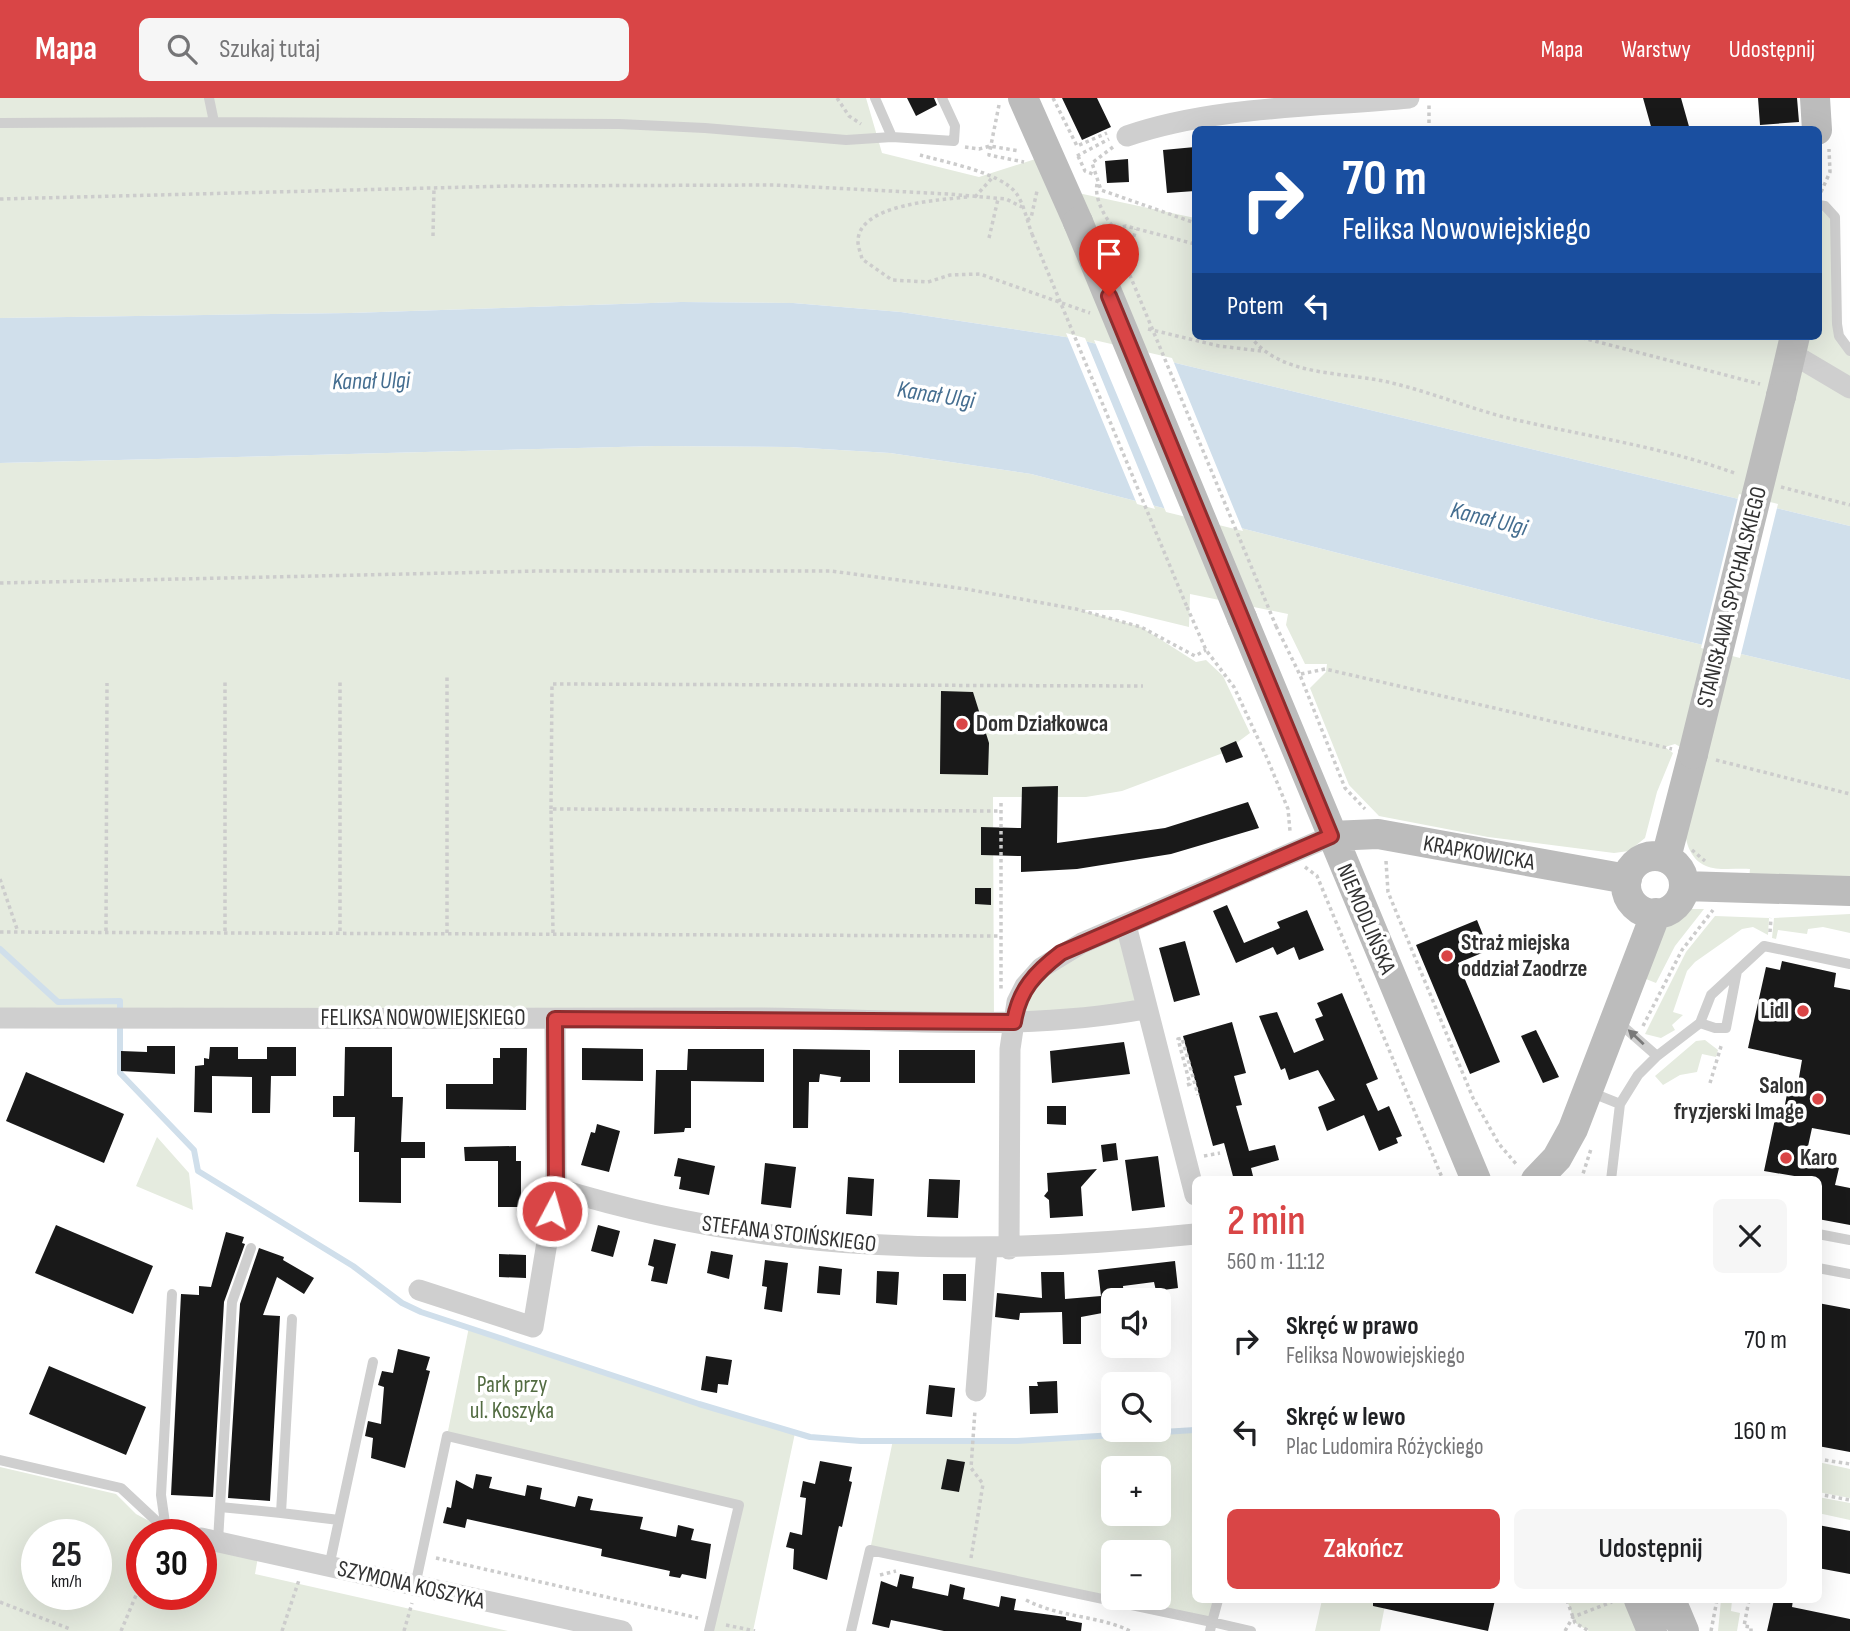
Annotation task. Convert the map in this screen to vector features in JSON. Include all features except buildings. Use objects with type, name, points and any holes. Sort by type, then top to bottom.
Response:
[{"type":"street","name":"NIEMODLIŃSKA","points":[[1023,98],[1078,222],[1474,1176]]},
{"type":"street","points":[[1117,137],[1168,123],[1212,117],[1409,98]]},
{"type":"street","points":[[1815,98],[1817,126]]},
{"type":"street","points":[[1793,345],[1850,388]]},
{"type":"street","name":"STANISŁAWA SPYCHALSKIEGO","points":[[1666,858],[1679,750],[1782,392],[1793,345]]},
{"type":"street","name":"KRAPKOWICKA","points":[[1331,836],[1378,834],[1627,879]]},
{"type":"street","points":[[1009,1249],[1010,1049],[1007,1022],[1021,994],[1041,968],[1061,953],[1331,836]]},
{"type":"street","points":[[1656,856],[1666,858],[1680,869],[1684,886],[1675,905],[1656,914],[1646,912],[1630,899],[1627,879],[1637,862],[1656,856]]},
{"type":"street","points":[[1684,886],[1850,891]]},
{"type":"street","points":[[1528,1176],[1556,1158],[1573,1129],[1587,1090],[1626,1028],[1656,914]]},
{"type":"street","points":[[1126,925],[1145,1009],[1192,1184]]},
{"type":"street","name":"FELIKSA NOWOWIEJSKIEGO","points":[[0,1017],[1007,1022],[1085,1019],[1145,1009]]},
{"type":"street","points":[[419,1290],[533,1327],[556,1188],[555,1019]]},
{"type":"street","name":"STEFANA STOIŃSKIEGO","points":[[556,1188],[686,1221],[739,1230],[883,1246],[1009,1249],[1192,1234]]},
{"type":"street","points":[[976,1391],[987,1249]]},
{"type":"street","name":"SZYMONA KOSZYKA","points":[[217,1541],[580,1627],[622,1631]]},
{"type":"street","points":[[1628,1603],[1652,1631]]},
{"type":"street","points":[[1672,1603],[1684,1631]]},
{"type":"lane","points":[[209,98],[214,122]]},
{"type":"lane","points":[[875,98],[892,137]]},
{"type":"lane","points":[[0,123],[525,122],[705,128],[846,140],[892,137],[954,141],[955,126],[942,98]]},
{"type":"lane","points":[[1822,206],[1835,217],[1837,324],[1839,336],[1850,351]]},
{"type":"lane","points":[[1611,1176],[1620,1104],[1638,1075],[1657,1056],[1700,1023],[1711,995],[1764,946],[1850,964]]},
{"type":"lane","points":[[1700,1023],[1726,1028],[1737,970]]},
{"type":"lane","points":[[1626,1028],[1657,1056]]},
{"type":"lane","points":[[1587,1090],[1620,1104]]},
{"type":"lane","points":[[1822,1235],[1850,1240]]},
{"type":"lane","points":[[216,1519],[220,1507],[232,1302],[251,1248]]},
{"type":"lane","points":[[1822,1269],[1850,1274]]},
{"type":"lane","points":[[164,1519],[161,1495],[172,1294]]},
{"type":"lane","points":[[281,1513],[292,1319]]},
{"type":"lane","points":[[330,1566],[373,1362]]},
{"type":"lane","points":[[416,1586],[447,1436],[739,1505],[710,1626]]},
{"type":"lane","points":[[0,1460],[121,1488],[154,1519]]},
{"type":"lane","points":[[220,1507],[339,1520]]},
{"type":"lane","points":[[851,1631],[870,1550],[1211,1627],[1251,1631]]},
{"type":"lane","points":[[1211,1627],[1217,1603]]},
{"type":"path","points":[[998,98],[989,155],[1025,162],[1028,171]]},
{"type":"path","points":[[1053,98],[1077,146],[1117,137]]},
{"type":"path","points":[[1429,98],[1429,126]]},
{"type":"path","points":[[1094,174],[1085,171],[1078,156],[1117,137]]},
{"type":"path","points":[[1117,137],[1094,160],[1094,174],[1101,190],[1192,222]]},
{"type":"path","points":[[954,141],[978,149],[990,146],[1024,152]]},
{"type":"path","points":[[910,152],[992,178],[1014,191],[1187,607]]},
{"type":"path","points":[[992,178],[975,197],[887,210],[873,216],[861,230],[858,242],[862,258],[892,280],[928,282],[950,275],[980,274],[1094,314]]},
{"type":"path","points":[[1097,182],[1097,194],[1109,222],[1116,230],[1119,249],[1276,626],[1300,675],[1345,788],[1370,813],[1386,862],[1388,892],[1473,1098],[1500,1146],[1514,1159],[1524,1176]]},
{"type":"path","points":[[0,200],[434,188],[774,185],[998,199],[1022,207]]},
{"type":"path","points":[[433,236],[434,188]]},
{"type":"path","points":[[1027,220],[1031,218],[1038,193]]},
{"type":"path","points":[[989,238],[998,199]]},
{"type":"path","points":[[1116,230],[1122,227],[1136,229],[1192,243]]},
{"type":"path","points":[[1128,257],[1136,229]]},
{"type":"path","points":[[1144,327],[1192,339]]},
{"type":"path","points":[[1195,340],[1261,351],[1292,366],[1393,383],[1505,417],[1693,458],[1738,475]]},
{"type":"path","points":[[1253,340],[1261,351]]},
{"type":"path","points":[[1590,340],[1782,392]]},
{"type":"path","points":[[1776,485],[1850,505]]},
{"type":"path","points":[[0,583],[540,570],[831,571],[965,589],[1076,609],[1141,627],[1195,656],[1206,650]]},
{"type":"path","points":[[1300,675],[1325,669],[1679,750],[1850,794]]},
{"type":"path","points":[[446,933],[447,676]]},
{"type":"path","points":[[340,679],[340,931]]},
{"type":"path","points":[[225,682],[225,931]]},
{"type":"path","points":[[106,932],[107,683]]},
{"type":"path","points":[[553,933],[552,684],[1143,686]]},
{"type":"path","points":[[1001,803],[1001,936],[1007,1022]]},
{"type":"path","points":[[551,809],[1001,811]]},
{"type":"path","points":[[0,879],[18,932]]},
{"type":"path","points":[[1626,1028],[1713,911],[1714,888]]},
{"type":"path","points":[[1770,938],[1771,918]]},
{"type":"path","points":[[0,932],[340,931],[1001,936]]},
{"type":"path","points":[[1190,1084],[1178,1039],[1182,1038],[1198,1095],[1203,1094]]},
{"type":"path","points":[[1710,1083],[1720,1052]]},
{"type":"path","points":[[1423,1134],[1443,1176]]},
{"type":"path","points":[[1582,1176],[1594,1142]]},
{"type":"path","points":[[1490,1151],[1500,1146]]},
{"type":"path","points":[[1198,1154],[1199,1158],[1220,1153]]},
{"type":"path","points":[[968,1570],[983,1484],[971,1468],[974,1427]]},
{"type":"path","points":[[1822,1459],[1850,1464]]},
{"type":"path","points":[[1822,1494],[1850,1500]]},
{"type":"path","points":[[422,1555],[710,1626],[755,1631]]},
{"type":"path","points":[[282,1631],[305,1561]]},
{"type":"path","points":[[863,1581],[898,1570]]},
{"type":"path","points":[[404,1631],[416,1586]]},
{"type":"path","points":[[1015,1594],[1049,1612],[1118,1625],[1130,1631]]},
{"type":"path","points":[[0,1602],[77,1631]]},
{"type":"path","points":[[1567,1603],[1575,1623],[1588,1631]]},
{"type":"path","points":[[1564,1631],[1573,1617],[1619,1603]]},
{"type":"path","points":[[1712,1631],[1717,1603]]},
{"type":"path","points":[[1748,1603],[1744,1626],[1751,1627],[1751,1631]]},
{"type":"path","points":[[121,1631],[130,1610]]},
{"type":"green space","points":[[0,98],[866,98],[882,153],[979,177],[1048,155],[1064,190],[1192,217],[1192,340],[1822,340],[1822,208],[1835,217],[1837,324],[1850,351],[1850,526],[1072,338],[901,312],[793,303],[681,302],[350,313],[0,318]]},
{"type":"green space","points":[[657,446],[789,447],[890,453],[1031,474],[1602,621],[1850,680],[1850,891],[1748,889],[1750,869],[1711,868],[1695,858],[1688,846],[1685,832],[1686,799],[1693,754],[1675,744],[1665,747],[1673,753],[1657,792],[1645,838],[1629,851],[1614,853],[1488,837],[1379,816],[1349,785],[1310,688],[1326,672],[1327,664],[1305,664],[1286,625],[1288,614],[1190,594],[1189,627],[1119,610],[1080,610],[1141,627],[1196,662],[1206,660],[1223,676],[1250,733],[1223,753],[1122,791],[1086,797],[993,797],[994,1022],[0,1018],[0,463]]},
{"type":"green space","points":[[1704,909],[1675,946],[1656,983],[1646,979],[1656,947],[1666,927],[1681,912]]},
{"type":"green space","points":[[1850,914],[1850,933],[1823,927],[1808,929],[1807,934],[1778,930],[1776,939],[1772,938],[1774,918]]},
{"type":"green space","points":[[1715,916],[1769,918],[1768,935],[1753,927],[1742,929],[1695,962],[1687,971],[1673,1012],[1683,1015],[1672,1025],[1675,1030],[1661,1038],[1645,1034],[1686,952]]},
{"type":"green space","points":[[1126,925],[1145,1009],[1014,1022],[1025,986]]},
{"type":"green space","points":[[1705,1040],[1718,1050],[1716,1057],[1702,1054],[1697,1072],[1680,1075],[1663,1085],[1655,1076],[1696,1041]]},
{"type":"green space","points":[[157,1137],[189,1173],[193,1210],[136,1186]]},
{"type":"green space","name":"Park przy ul. Koszyka","points":[[469,1327],[795,1433],[753,1631],[709,1631],[739,1505],[447,1436]]},
{"type":"green space","points":[[1192,1430],[1192,1603],[1217,1603],[1212,1622],[1155,1610],[1171,1610],[1171,1540],[1101,1540],[1101,1599],[870,1550],[893,1440],[1067,1440],[1101,1437],[1101,1442],[1171,1442],[1171,1432]]},
{"type":"green space","points":[[1822,1463],[1850,1469],[1850,1498],[1822,1493]]},
{"type":"green space","points":[[0,1467],[116,1494],[136,1514],[145,1519],[126,1519],[126,1610],[217,1610],[217,1542],[259,1551],[255,1574],[508,1631],[0,1631]]},
{"type":"green space","points":[[1822,1498],[1850,1503],[1850,1520],[1822,1514]]},
{"type":"green space","points":[[1321,1603],[1385,1603],[1380,1631],[1315,1631]]},
{"type":"green space","points":[[1568,1603],[1640,1603],[1652,1631],[1589,1631],[1575,1623]]},
{"type":"green space","points":[[1721,1603],[1732,1603],[1731,1611],[1740,1613],[1737,1631],[1718,1631]]},
{"type":"water","name":"Kanał Ulgi","points":[[681,302],[793,303],[901,312],[1072,338],[1850,526],[1850,680],[1602,621],[1031,474],[890,453],[789,447],[657,446],[0,463],[0,318],[350,313]]},
{"type":"pier","points":[[1066,333],[1085,338],[1155,509],[1137,504]]},
{"type":"pier","points":[[1094,340],[1172,358],[1243,531],[1166,512]]},
{"type":"pier","points":[[1739,494],[1778,504],[1740,658],[1701,648]]},
{"type":"waterway","points":[[0,949],[58,1002],[120,1001],[120,1073],[194,1150],[198,1171],[353,1266],[402,1303],[421,1312],[699,1404],[810,1437],[861,1441],[1017,1441],[1192,1430]]},
{"type":"place","name":"Dom Działkowca","points":[[962,724]]},
{"type":"place","name":"Straż miejska oddział Zaodrze","points":[[1447,956]]},
{"type":"place","name":"Lidl","points":[[1803,1011]]},
{"type":"place","name":"Salon fryzjerski Image","points":[[1818,1099]]},
{"type":"place","name":"Karo","points":[[1786,1158]]},
{"type":"route","points":[[552,1211],[556,1188],[555,1019],[754,1018],[1014,1022],[1017,1002],[1026,986],[1041,968],[1061,953],[1331,836],[1109,296]]}]
